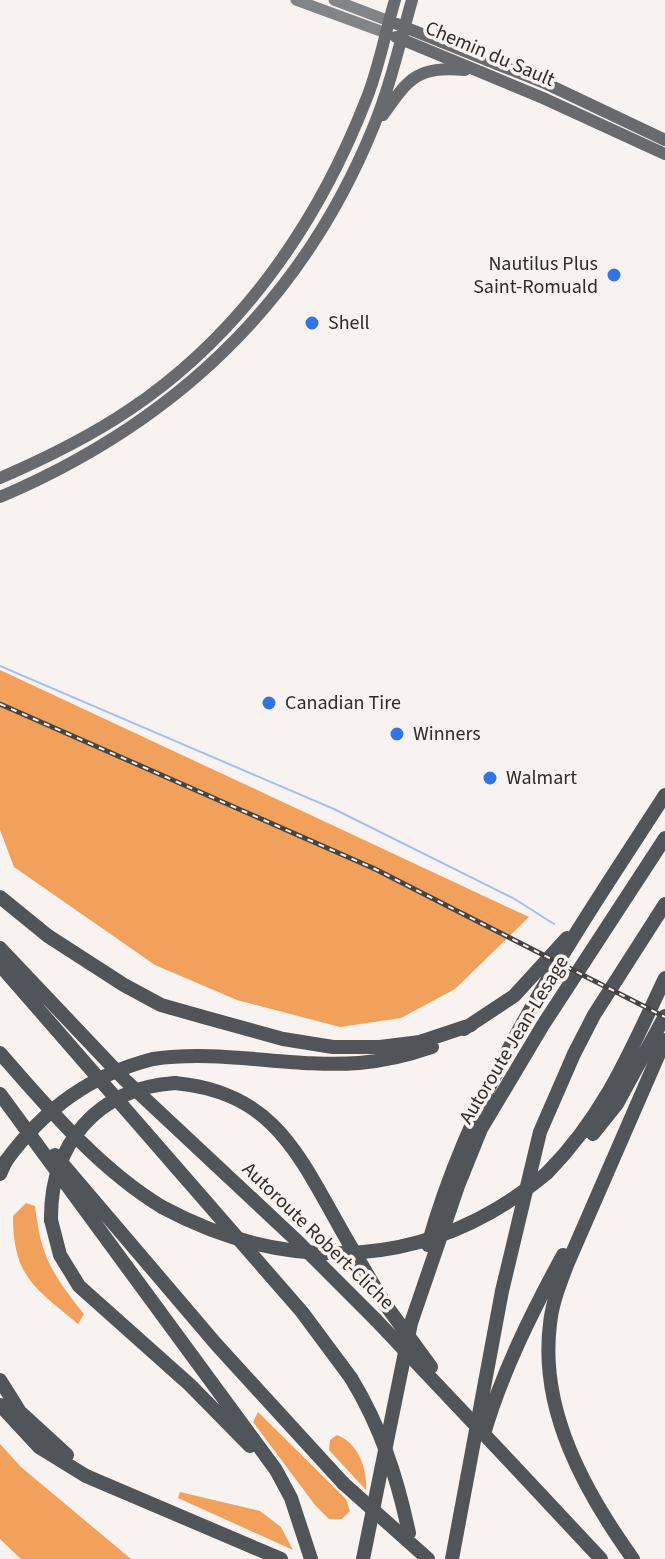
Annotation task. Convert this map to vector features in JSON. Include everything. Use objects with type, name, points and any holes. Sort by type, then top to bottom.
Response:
[{"type":"highway","points":[[411,1323],[423,1264],[454,1165],[496,1073],[584,920],[665,795]]},
{"type":"highway","name":"Autoroute Jean-Lesage","points":[[363,1559],[411,1323],[481,1129],[543,1025],[665,838]]},
{"type":"highway","points":[[0,897],[48,936],[161,1005],[283,1039],[333,1047],[380,1047],[420,1042],[471,1025]]},
{"type":"highway","points":[[452,1559],[502,1291],[540,1132],[594,1015],[665,904]]},
{"type":"highway","points":[[3,1167],[38,1121],[75,1091],[108,1073],[153,1059],[202,1055],[359,1063],[431,1048],[514,996],[584,920]]},
{"type":"highway","name":"Autoroute Robert-Cliche","points":[[0,948],[125,1080],[295,1239],[376,1320],[601,1559]]},
{"type":"highway","points":[[0,965],[302,1312],[351,1378],[377,1424],[389,1456],[409,1533],[411,1559]]},
{"type":"highway","points":[[547,1173],[570,1150],[616,1084],[665,978]]},
{"type":"highway","points":[[0,1053],[87,1146],[127,1183],[162,1207],[219,1234],[273,1248],[323,1254],[371,1252],[400,1247],[452,1231],[507,1204],[547,1173],[598,1129],[617,1104],[665,1016]]},
{"type":"highway","points":[[633,1559],[605,1520],[578,1468],[555,1404],[549,1368],[550,1322],[556,1294],[665,1040]]},
{"type":"highway","points":[[302,1529],[267,1468],[233,1426],[79,1286],[60,1255],[51,1220],[51,1200],[58,1167],[73,1137],[98,1111],[126,1094],[145,1087],[175,1083],[218,1090],[239,1099],[270,1123],[287,1140],[315,1180],[385,1304],[470,1418]]},
{"type":"highway","points":[[0,1092],[317,1457],[428,1559]]},
{"type":"highway","points":[[0,1092],[36,1146],[276,1470],[302,1529],[311,1559]]},
{"type":"highway","points":[[467,1484],[514,1353],[609,1166]]},
{"type":"highway","points":[[0,1380],[20,1412],[69,1457],[276,1557]]},
{"type":"highway","points":[[0,1405],[39,1447],[65,1465],[243,1542]]},
{"type":"main road","points":[[0,478],[70,445],[128,412],[180,370],[254,296],[301,233],[323,197],[367,96],[395,0]]},
{"type":"main road","points":[[374,127],[412,0]]},
{"type":"main road","name":"Chemin du Sault","points":[[388,27],[547,84],[665,140]]},
{"type":"main road","name":"Chemin du Sault","points":[[402,32],[475,71],[543,98],[665,154]]},
{"type":"main road","points":[[0,497],[57,471],[126,432],[192,382],[267,307],[311,249],[336,207],[374,127],[399,90],[415,76],[434,69],[475,71]]},
{"type":"street","name":"Chemin du Sault","points":[[296,0],[388,27]]},
{"type":"street","name":"Chemin du Sault","points":[[334,0],[388,27]]},
{"type":"shaded area","points":[[0,670],[529,917],[455,989],[401,1018],[340,1027],[237,1000],[155,965],[14,867],[0,830]]},
{"type":"shaded area","points":[[26,1203],[35,1206],[41,1239],[50,1264],[84,1314],[78,1324],[39,1290],[22,1267],[14,1237],[13,1216]]},
{"type":"shaded area","points":[[258,1412],[346,1499],[350,1511],[342,1519],[329,1519],[315,1505],[253,1422]]},
{"type":"shaded area","points":[[337,1435],[350,1443],[360,1457],[366,1490],[329,1450],[330,1440]]},
{"type":"shaded area","points":[[0,1444],[21,1467],[131,1559],[21,1559],[0,1539]]},
{"type":"shaded area","points":[[180,1492],[260,1511],[281,1527],[293,1550],[178,1498]]},
{"type":"waterway","points":[[0,666],[334,809],[513,898],[554,924]]},
{"type":"railway","points":[[0,704],[375,869],[665,1017]]},
{"type":"place","name":"Nautilus Plus Saint-Romuald","points":[[614,275]]},
{"type":"place","name":"Shell","points":[[312,323]]},
{"type":"place","name":"Canadian Tire","points":[[269,703]]},
{"type":"place","name":"Winners","points":[[397,734]]},
{"type":"place","name":"Walmart","points":[[490,778]]}]
